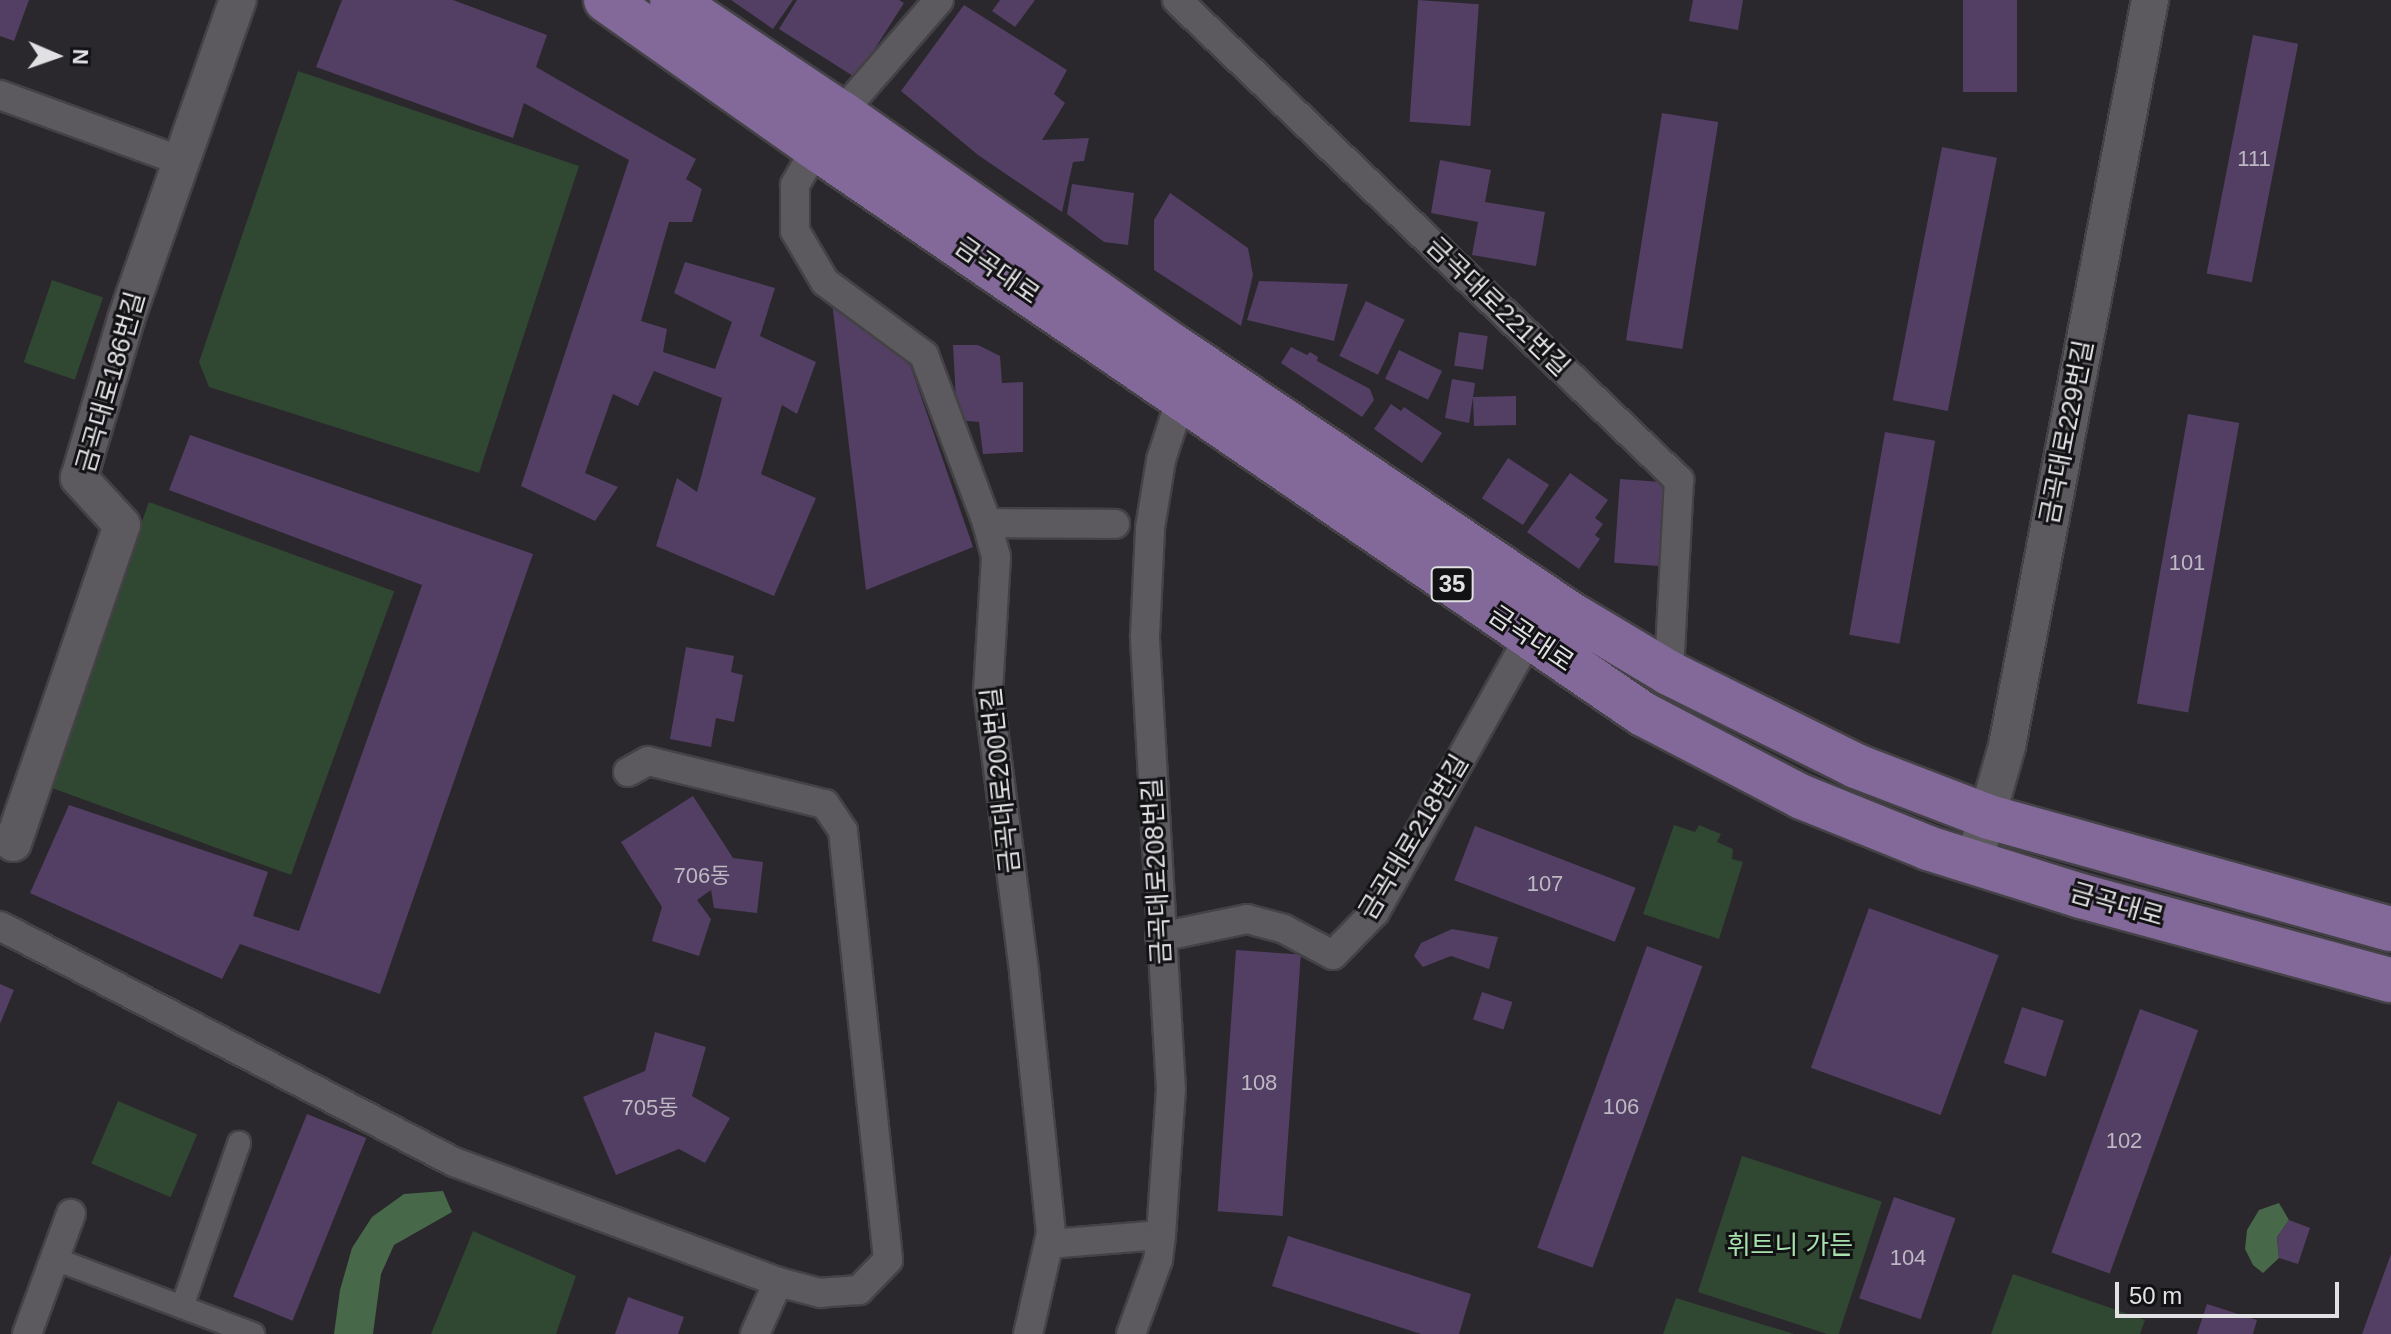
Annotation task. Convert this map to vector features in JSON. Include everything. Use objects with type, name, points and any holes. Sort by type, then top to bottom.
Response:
[{"type":"main road","name":"금곡대로","points":[[606,0],[816,148],[1643,714],[1802,797],[1928,848],[2081,896],[2391,980]]},
{"type":"main road","name":"금곡대로","points":[[672,0],[841,113],[1238,390],[1577,618],[1669,673],[1856,766],[1989,817],[2391,929]]},
{"type":"street","name":"금곡대로186번길","points":[[13,843],[122,525],[79,478],[126,319],[238,0]]},
{"type":"street","name":"금곡대로200번길","points":[[939,0],[841,113],[816,148],[795,185],[795,231],[825,282],[924,355],[987,523],[996,557],[988,690],[1024,972],[1049,1244],[1028,1334]]},
{"type":"street","name":"금곡대로221번길","points":[[1177,0],[1679,480],[1669,673]]},
{"type":"street","name":"금곡대로229번길","points":[[1974,862],[2007,746],[2150,0]]},
{"type":"street","points":[[0,95],[181,161]]},
{"type":"street","name":"금곡대로208번길","points":[[1131,1334],[1158,1260],[1171,1090],[1145,636],[1150,528],[1161,460],[1181,398]]},
{"type":"street","points":[[987,523],[1115,524]]},
{"type":"street","name":"금곡대로218번길","points":[[1160,937],[1247,919],[1284,929],[1333,955],[1375,912],[1529,638]]},
{"type":"street","points":[[0,926],[454,1162],[778,1282],[820,1293],[859,1290],[888,1260],[843,831],[825,804],[648,761],[628,772]]},
{"type":"street","points":[[182,1307],[239,1143]]},
{"type":"street","points":[[27,1334],[71,1214]]},
{"type":"street","points":[[1049,1244],[1161,1235]]},
{"type":"street","points":[[55,1259],[253,1334]]},
{"type":"street","points":[[755,1334],[778,1282]]},
{"type":"green space","points":[[298,71],[579,166],[479,473],[209,387],[199,362]]},
{"type":"green space","points":[[52,280],[103,298],[75,380],[24,362]]},
{"type":"green space","points":[[149,502],[394,591],[291,875],[46,786]]},
{"type":"green space","points":[[1674,825],[1695,832],[1699,825],[1721,834],[1717,842],[1733,849],[1732,859],[1743,862],[1719,939],[1643,914]]},
{"type":"green space","points":[[118,1101],[197,1135],[171,1197],[91,1164]]},
{"type":"green space","name":"휘트니 가든","points":[[1742,1156],[1882,1201],[1839,1334],[1827,1334],[1698,1292]]},
{"type":"green space","points":[[473,1231],[576,1276],[556,1334],[431,1334]]},
{"type":"green space","points":[[2013,1274],[2145,1320],[2140,1334],[1991,1334]]},
{"type":"green space","points":[[1676,1298],[1794,1334],[1663,1334]]},
{"type":"shaded area","points":[[443,1191],[452,1212],[394,1245],[381,1274],[373,1334],[334,1334],[340,1290],[352,1248],[372,1217],[404,1194]]},
{"type":"shaded area","points":[[2279,1203],[2289,1220],[2277,1237],[2279,1258],[2263,1273],[2253,1265],[2245,1249],[2247,1230],[2259,1210]]},
{"type":"building","points":[[0,0],[29,0],[14,41],[0,36]]},
{"type":"building","points":[[342,0],[453,0],[547,35],[536,67],[696,159],[686,179],[702,189],[692,222],[669,222],[641,321],[667,329],[663,352],[715,369],[732,322],[674,293],[685,262],[775,288],[760,336],[816,362],[797,414],[782,405],[761,474],[816,498],[774,596],[656,546],[677,478],[697,492],[722,398],[654,371],[638,406],[613,394],[585,473],[618,487],[595,521],[521,486],[629,160],[524,103],[513,138],[316,67]]},
{"type":"building","points":[[731,0],[793,0],[773,29]]},
{"type":"building","points":[[797,0],[899,0],[904,3],[856,78],[779,29]]},
{"type":"building","points":[[1000,0],[1035,0],[1015,27],[992,11]]},
{"type":"building","points":[[1418,0],[1479,4],[1470,126],[1409,122]]},
{"type":"building","points":[[1693,0],[1743,0],[1738,30],[1689,21]]},
{"type":"building","points":[[1963,0],[2017,0],[2017,92],[1963,92]]},
{"type":"building","points":[[964,5],[1067,70],[1054,94],[1065,103],[1042,140],[1089,138],[1084,161],[1073,162],[1062,212],[978,155],[901,91]]},
{"type":"building","points":[[2253,35],[2298,44],[2252,282],[2207,274]]},
{"type":"building","points":[[1662,113],[1718,122],[1682,349],[1626,340]]},
{"type":"building","points":[[1942,147],[1997,158],[1948,411],[1893,400]]},
{"type":"building","points":[[1440,160],[1491,170],[1485,202],[1545,212],[1536,266],[1472,255],[1478,222],[1431,213]]},
{"type":"building","points":[[1072,184],[1134,193],[1128,245],[1104,242],[1067,214]]},
{"type":"building","points":[[1170,193],[1248,248],[1253,275],[1241,326],[1154,270],[1154,220]]},
{"type":"building","points":[[1259,281],[1348,284],[1334,341],[1247,320]]},
{"type":"building","points":[[1366,301],[1405,320],[1378,375],[1339,356]]},
{"type":"building","points":[[832,302],[906,353],[973,547],[866,590]]},
{"type":"building","points":[[1459,332],[1488,336],[1483,370],[1454,366]]},
{"type":"building","points":[[953,345],[978,345],[1000,356],[1002,383],[1023,382],[1023,452],[983,454],[979,422],[957,420]]},
{"type":"building","points":[[1291,347],[1307,355],[1310,352],[1318,357],[1317,361],[1370,389],[1374,400],[1362,417],[1281,363]]},
{"type":"building","points":[[1399,350],[1442,371],[1428,400],[1385,379]]},
{"type":"building","points":[[1452,379],[1475,383],[1469,423],[1445,418]]},
{"type":"building","points":[[1516,396],[1516,425],[1474,426],[1473,397]]},
{"type":"building","points":[[1391,404],[1401,411],[1404,407],[1442,433],[1422,463],[1374,429]]},
{"type":"building","points":[[2188,414],[2239,423],[2188,713],[2137,704]]},
{"type":"building","points":[[1885,432],[1935,441],[1899,644],[1849,635]]},
{"type":"building","points":[[190,435],[533,554],[380,994],[240,944],[222,979],[30,893],[69,805],[268,872],[253,916],[299,931],[422,585],[169,490]]},
{"type":"building","points":[[1508,458],[1549,485],[1523,525],[1482,498]]},
{"type":"building","points":[[1570,473],[1608,500],[1595,518],[1603,524],[1595,535],[1600,539],[1579,569],[1527,532]]},
{"type":"building","points":[[1620,479],[1665,482],[1659,566],[1614,563]]},
{"type":"building","points":[[686,647],[734,656],[731,672],[743,675],[734,722],[716,718],[711,747],[670,739]]},
{"type":"building","points":[[693,796],[733,858],[763,862],[757,913],[714,908],[711,890],[697,900],[711,919],[699,956],[652,941],[662,907],[621,842]]},
{"type":"building","points":[[1475,826],[1636,888],[1615,942],[1454,880]]},
{"type":"building","points":[[1869,908],[1999,955],[1941,1115],[1811,1068]]},
{"type":"building","points":[[1452,929],[1498,937],[1489,969],[1451,956],[1423,967],[1414,956],[1421,943]]},
{"type":"building","points":[[1647,946],[1702,966],[1593,1268],[1537,1248]]},
{"type":"building","points":[[1236,950],[1301,955],[1283,1216],[1218,1211]]},
{"type":"building","points":[[0,984],[14,990],[0,1024]]},
{"type":"building","points":[[1482,992],[1512,1002],[1503,1029],[1473,1020]]},
{"type":"building","points":[[2022,1007],[2064,1021],[2046,1077],[2004,1063]]},
{"type":"building","points":[[2140,1009],[2198,1030],[2110,1274],[2051,1252]]},
{"type":"building","points":[[655,1032],[706,1047],[692,1096],[730,1118],[705,1163],[679,1149],[616,1175],[583,1097],[645,1071]]},
{"type":"building","points":[[307,1114],[366,1138],[293,1321],[233,1297]]},
{"type":"building","points":[[1894,1197],[1955,1218],[1921,1319],[1859,1298]]},
{"type":"building","points":[[2289,1220],[2310,1228],[2298,1264],[2279,1258],[2277,1237]]},
{"type":"building","points":[[1288,1236],[1471,1294],[1459,1334],[1421,1334],[1272,1286]]},
{"type":"building","points":[[2391,1254],[2391,1334],[2362,1334]]},
{"type":"building","points":[[628,1297],[684,1317],[678,1334],[615,1334]]},
{"type":"building","points":[[2207,1304],[2257,1320],[2253,1334],[2197,1334]]}]
